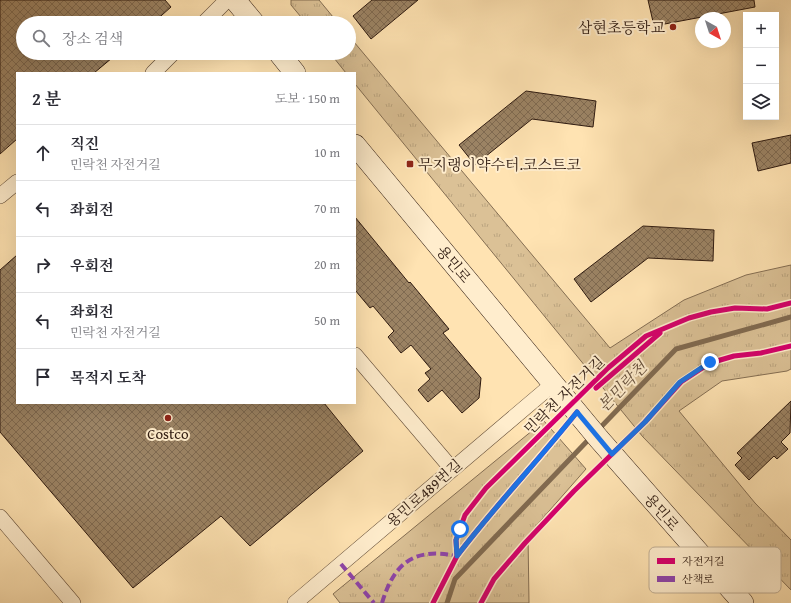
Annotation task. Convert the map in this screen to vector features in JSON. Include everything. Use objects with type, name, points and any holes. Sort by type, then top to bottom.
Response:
[{"type":"street","points":[[211,16],[227,0]]},
{"type":"street","points":[[235,0],[248,16]]},
{"type":"street","points":[[154,72],[166,60]]},
{"type":"street","points":[[285,60],[294,72]]},
{"type":"street","name":"용민로","points":[[356,146],[599,439],[694,547]]},
{"type":"street","points":[[0,196],[16,183]]},
{"type":"street","points":[[356,356],[452,469]]},
{"type":"street","name":"용민로489번길","points":[[295,603],[553,384]]},
{"type":"street","points":[[0,517],[73,603]]},
{"type":"street","name":"용민로","points":[[734,593],[743,603]]},
{"type":"green space","points":[[291,0],[319,0],[332,16],[300,16],[291,5]]},
{"type":"green space","points":[[356,44],[610,348],[684,300],[746,275],[791,265],[791,369],[787,371],[722,381],[679,411],[755,503],[791,540],[791,590],[781,580],[781,547],[749,547],[643,437],[356,85],[356,72],[345,72],[336,60],[356,60]]},
{"type":"green space","points":[[544,421],[586,469],[528,535],[529,603],[340,603],[333,594]]},
{"type":"building","points":[[0,0],[165,0],[171,7],[161,16],[16,16],[16,60],[110,60],[95,72],[16,72],[16,140],[0,154]]},
{"type":"building","points":[[372,0],[418,0],[371,39],[356,20],[356,16],[353,16]]},
{"type":"building","points":[[648,0],[754,0],[755,7],[728,12],[695,12],[695,18],[654,26]]},
{"type":"building","points":[[526,91],[596,101],[593,127],[532,119],[475,165],[459,145]]},
{"type":"building","points":[[791,135],[791,163],[758,171],[752,143]]},
{"type":"building","points":[[356,218],[449,329],[443,333],[481,378],[479,398],[462,413],[442,390],[428,402],[418,390],[430,379],[425,373],[431,369],[411,345],[401,353],[388,337],[394,331],[373,306],[370,308],[356,291]]},
{"type":"building","points":[[643,226],[714,230],[713,261],[648,258],[591,302],[574,279]]},
{"type":"building","name":"Costco","points":[[16,256],[16,404],[325,404],[363,451],[250,546],[221,516],[133,588],[0,432],[0,270]]},
{"type":"building","points":[[791,401],[790,433],[781,442],[788,449],[777,459],[774,456],[749,480],[735,465],[742,458],[737,453]]},
{"type":"waterway","name":"본민락천","points":[[597,431],[676,349],[791,317]]},
{"type":"waterway","name":"본민락천","points":[[447,603],[455,579],[592,436]]},
{"type":"marked path","points":[[382,603],[393,578],[400,568],[408,561],[418,556],[429,554],[457,556]]},
{"type":"marked path","points":[[341,564],[374,603]]},
{"type":"cycle path","name":"민락천 자전거길","points":[[433,603],[457,556],[456,540],[465,515],[486,488],[608,368],[646,336],[689,318],[711,312],[735,308],[767,309],[791,303]]},
{"type":"cycle path","points":[[596,388],[660,333]]},
{"type":"cycle path","points":[[481,603],[494,579],[525,543],[574,491],[645,422],[681,382],[710,363],[734,356],[761,353],[791,346]]},
{"type":"cycle path","points":[[457,556],[486,519],[577,412]]},
{"type":"place","name":"삼현초등학교","points":[[673,27]]},
{"type":"place","name":"무지랭이약수터.코스트코","points":[[410,164]]},
{"type":"place","name":"Costco","points":[[168,418]]},
{"type":"route","points":[[460,529],[456,540],[457,556],[477,529],[560,434],[577,412],[612,454],[645,422],[680,382],[710,362]]}]
